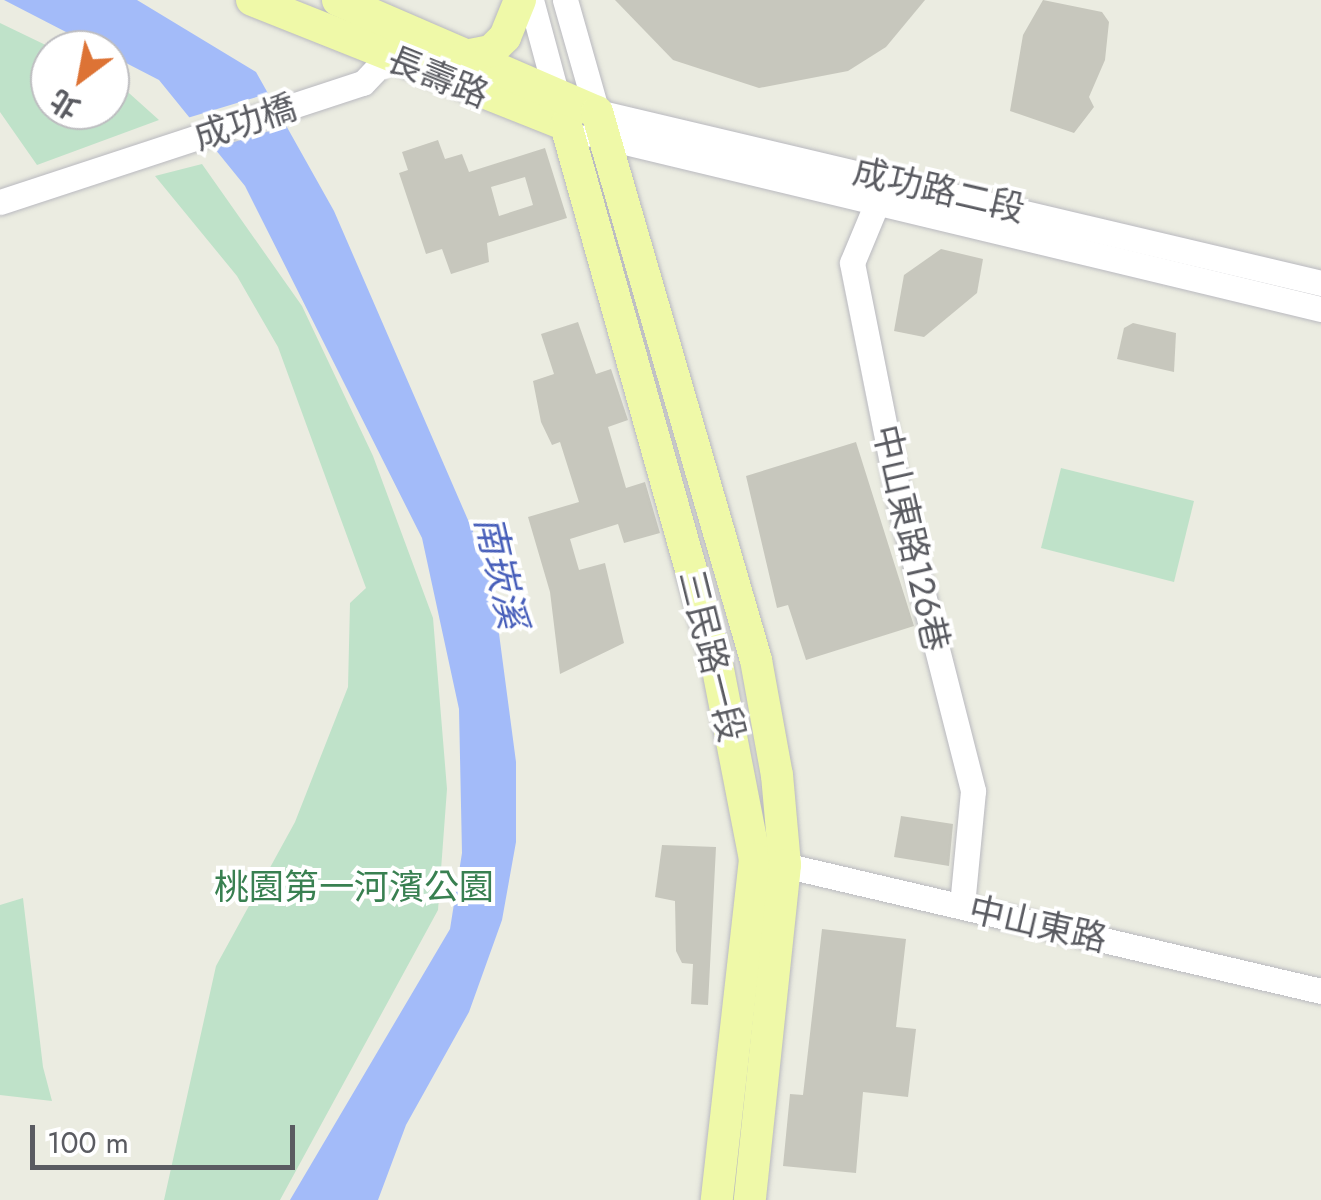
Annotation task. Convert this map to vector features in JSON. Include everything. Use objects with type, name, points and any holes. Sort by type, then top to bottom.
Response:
[{"type":"main road","name":"長壽路","points":[[252,0],[311,25],[464,56],[561,112]]},
{"type":"main road","name":"長壽路","points":[[338,0],[399,44],[561,112]]},
{"type":"main road","points":[[464,56],[498,44],[520,0]]},
{"type":"main road","name":"成功路二段","points":[[561,112],[599,124]]},
{"type":"main road","name":"三民路一段","points":[[561,112],[770,862],[717,1200]]},
{"type":"main road","name":"三民路一段","points":[[599,124],[700,461],[769,720],[770,862],[750,1200]]},
{"type":"main road","points":[[662,469],[700,461]]},
{"type":"street","points":[[531,0],[561,112]]},
{"type":"street","points":[[565,0],[599,124]]},
{"type":"street","name":"成功橋","points":[[0,202],[362,83],[399,44]]},
{"type":"street","name":"成功路二段","points":[[599,124],[1321,283]]},
{"type":"street","name":"成功路二段","points":[[883,188],[1321,309]]},
{"type":"street","name":"中山東路126巷","points":[[883,188],[852,263],[901,508],[973,791],[962,905]]},
{"type":"street","name":"中山東路","points":[[770,862],[1321,991]]},
{"type":"green space","points":[[0,23],[30,37],[30,130],[130,130],[130,94],[159,120],[37,165],[0,112]]},
{"type":"green space","name":"桃園第一河濱公園","points":[[202,164],[302,306],[373,456],[433,618],[447,789],[438,910],[280,1200],[164,1200],[216,966],[295,822],[348,687],[350,603],[366,588],[278,347],[237,276],[155,176]]},
{"type":"green space","points":[[1061,468],[1194,501],[1174,582],[1041,548]]},
{"type":"green space","points":[[23,898],[43,1067],[52,1101],[0,1095],[0,905]]},
{"type":"water","points":[[4,0],[137,0],[256,72],[334,211],[491,573],[516,762],[516,842],[502,920],[469,1012],[406,1125],[378,1200],[290,1200],[450,929],[462,853],[459,709],[422,538],[245,186],[159,80],[130,65],[130,30],[62,30]]},
{"type":"pier","points":[[273,92],[291,124],[209,150],[184,119]]},
{"type":"building","points":[[615,0],[925,0],[886,47],[848,71],[759,88],[673,60]]},
{"type":"building","points":[[1043,0],[1102,12],[1109,22],[1105,60],[1089,97],[1094,107],[1074,133],[1010,111],[1023,35]]},
{"type":"building","points":[[438,140],[445,159],[462,154],[469,172],[545,148],[567,218],[487,243],[489,262],[451,274],[442,249],[426,254],[399,173],[408,170],[402,152]],"holes":[[[525,177],[533,205],[499,216],[491,187]]]},
{"type":"building","points":[[941,249],[983,259],[977,293],[924,337],[894,331],[904,275]]},
{"type":"building","points":[[578,322],[596,374],[611,369],[628,420],[608,427],[626,488],[645,482],[660,533],[624,543],[618,524],[570,539],[579,570],[605,563],[624,643],[560,674],[550,592],[528,517],[579,502],[560,442],[552,445],[541,422],[533,381],[554,374],[541,334]]},
{"type":"building","points":[[1133,323],[1176,333],[1174,372],[1117,359],[1124,328]]},
{"type":"building","points":[[856,442],[914,626],[806,660],[788,605],[777,608],[746,476]]},
{"type":"building","points":[[901,816],[953,824],[949,866],[894,857]]},
{"type":"building","points":[[662,845],[716,847],[708,1005],[691,1004],[693,964],[682,963],[676,951],[675,901],[655,897]]},
{"type":"building","points":[[822,929],[906,939],[896,1027],[916,1029],[908,1097],[863,1092],[856,1173],[783,1166],[790,1094],[803,1095]]},
{"type":"water label","name":"南崁溪","points":[[501,572]]}]
